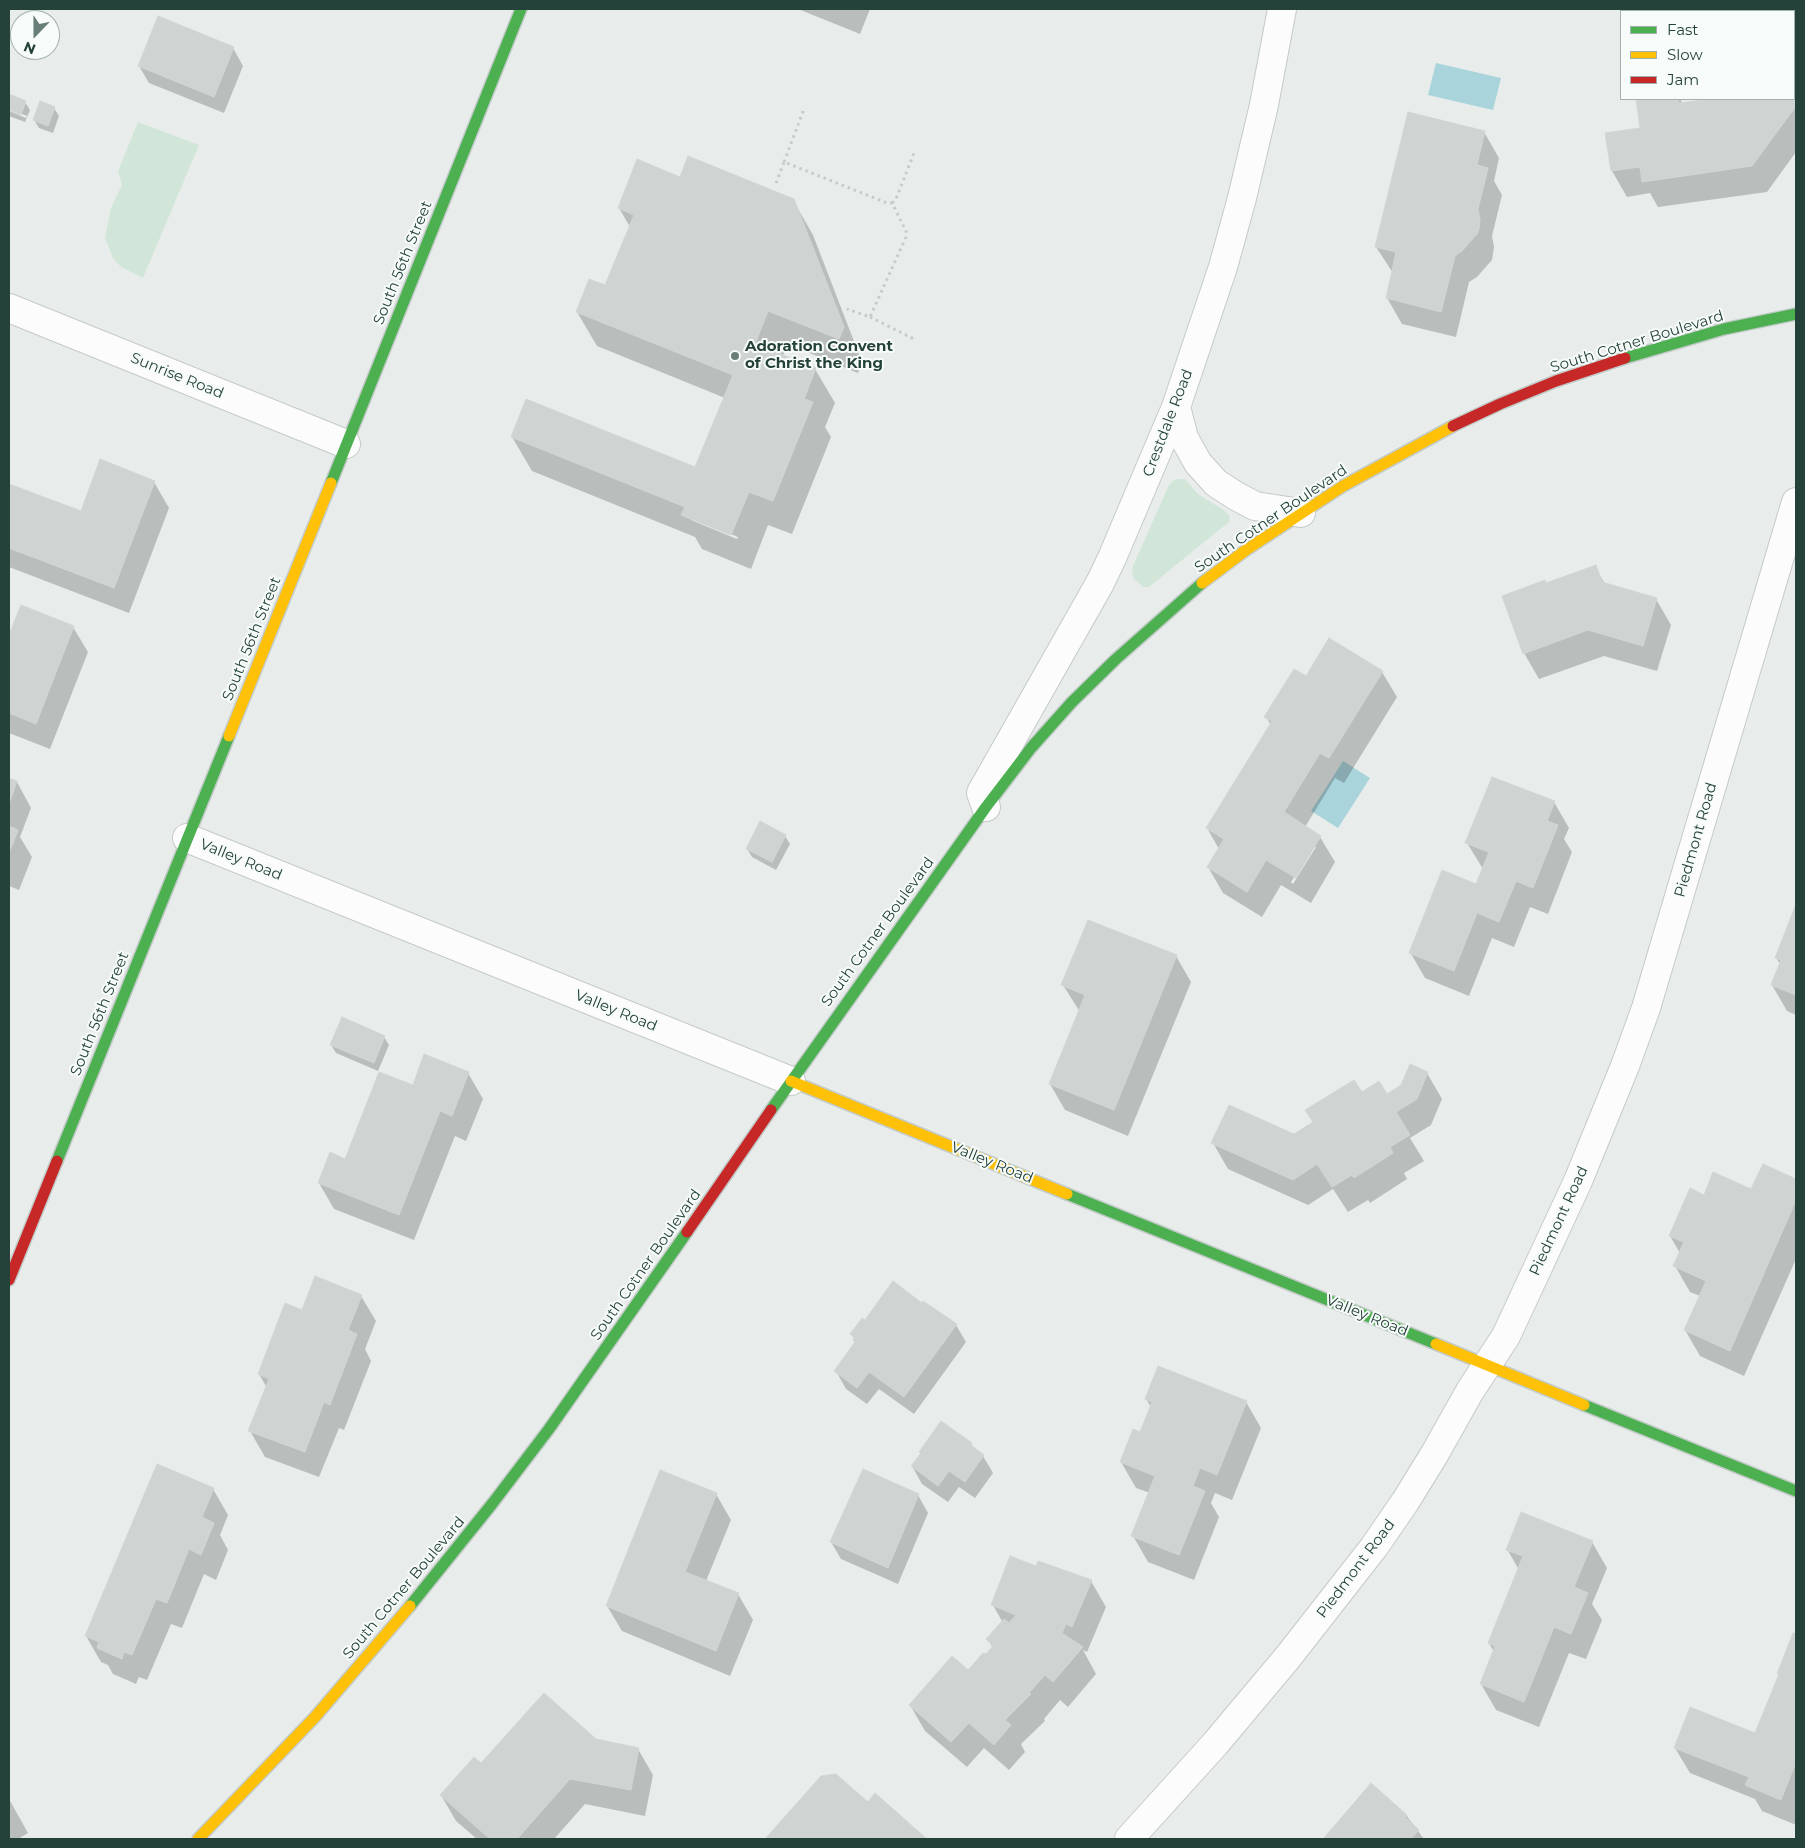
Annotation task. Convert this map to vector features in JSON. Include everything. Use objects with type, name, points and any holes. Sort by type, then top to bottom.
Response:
[{"type":"main road","name":"South 56th Street","points":[[9,1280],[521,9]]},
{"type":"main road","name":"South Cotner Boulevard","points":[[198,1839],[315,1717],[434,1579],[549,1429],[790,1081],[986,807],[1031,748],[1072,702],[1135,641],[1197,587],[1301,512],[1382,464],[1445,430],[1500,404],[1556,381],[1615,361],[1724,329],[1796,314]]},
{"type":"main road","name":"Valley Road","points":[[790,1081],[1796,1491]]},
{"type":"street","name":"Crestdale Road","points":[[986,807],[981,793],[1100,583],[1176,407],[1217,286],[1242,198],[1264,105],[1282,9]]},
{"type":"street","name":"Sunrise Road","points":[[9,308],[346,444]]},
{"type":"street","points":[[1176,407],[1184,438],[1198,463],[1216,483],[1255,506],[1301,512]]},
{"type":"street","name":"Piedmont Road","points":[[1129,1839],[1215,1744],[1282,1664],[1374,1547],[1405,1502],[1470,1391],[1506,1336],[1578,1181],[1628,1058],[1649,999],[1796,502]]},
{"type":"street","name":"Valley Road","points":[[187,838],[790,1081]]},
{"type":"path","points":[[776,182],[804,109]]},
{"type":"path","points":[[784,162],[887,203],[892,203],[896,199],[914,153]]},
{"type":"path","points":[[870,317],[906,237],[906,231],[892,203]]},
{"type":"path","points":[[847,309],[870,317],[914,339]]},
{"type":"green space","points":[[138,122],[199,145],[143,278],[121,267],[113,258],[105,238],[111,208],[122,185],[118,171]]},
{"type":"green space","points":[[1185,479],[1198,494],[1225,511],[1229,515],[1230,521],[1149,587],[1143,587],[1134,579],[1133,566],[1169,485],[1174,480]]},
{"type":"water","points":[[1436,63],[1501,78],[1493,110],[1428,95]]},
{"type":"water","points":[[1343,761],[1370,778],[1338,828],[1311,811]]},
{"type":"building","points":[[158,16],[234,47],[214,97],[138,66]]},
{"type":"building","points":[[1796,88],[1796,106],[1752,166],[1642,182],[1640,167],[1611,171],[1605,133],[1640,128],[1636,100],[1678,100],[1679,103],[1704,100],[1795,100]]},
{"type":"building","points":[[9,94],[26,101],[21,115],[9,110]]},
{"type":"building","points":[[40,101],[55,107],[48,126],[33,120]]},
{"type":"building","points":[[1408,112],[1485,131],[1477,165],[1488,168],[1478,209],[1479,229],[1462,251],[1455,256],[1441,312],[1386,298],[1396,252],[1375,247]]},
{"type":"building","name":"Adoration Convent of Christ the King","points":[[688,156],[794,199],[844,327],[839,339],[768,311],[755,344],[816,368],[804,399],[813,402],[773,501],[749,492],[731,535],[681,515],[685,507],[511,437],[526,399],[695,467],[733,375],[576,312],[589,279],[605,285],[634,215],[618,208],[637,159],[680,177]]},
{"type":"building","points":[[100,459],[155,481],[114,588],[9,548],[9,484],[81,511]]},
{"type":"building","points":[[1596,565],[1602,582],[1657,598],[1643,646],[1588,630],[1523,654],[1502,596],[1545,580],[1546,583]]},
{"type":"building","points":[[21,605],[74,626],[36,724],[9,713],[9,635]]},
{"type":"building","points":[[1329,638],[1383,671],[1329,758],[1320,753],[1284,812],[1321,836],[1296,878],[1266,860],[1247,892],[1207,867],[1224,839],[1206,828],[1272,721],[1264,717],[1294,669],[1306,676]]},
{"type":"building","points":[[1492,777],[1555,801],[1547,821],[1558,825],[1533,888],[1516,881],[1499,922],[1477,913],[1454,971],[1409,953],[1442,870],[1476,884],[1489,852],[1465,843]]},
{"type":"building","points":[[9,778],[17,781],[9,804]]},
{"type":"building","points":[[760,821],[786,835],[772,862],[746,849]]},
{"type":"building","points":[[9,826],[18,830],[9,853]]},
{"type":"building","points":[[1796,904],[1796,995],[1771,985],[1781,960],[1775,958]]},
{"type":"building","points":[[1088,920],[1177,955],[1114,1110],[1049,1084],[1085,995],[1061,985]]},
{"type":"building","points":[[342,1017],[385,1036],[374,1063],[330,1045]]},
{"type":"building","points":[[424,1054],[469,1072],[452,1116],[440,1111],[399,1215],[318,1183],[330,1152],[345,1159],[379,1072],[413,1085]]},
{"type":"building","points":[[1410,1064],[1428,1072],[1417,1099],[1396,1112],[1410,1135],[1390,1147],[1393,1153],[1354,1178],[1352,1175],[1332,1187],[1317,1164],[1293,1180],[1211,1143],[1229,1105],[1294,1134],[1313,1122],[1305,1110],[1354,1080],[1362,1092],[1379,1081],[1387,1094],[1401,1085]]},
{"type":"building","points":[[1763,1164],[1796,1179],[1796,1200],[1730,1351],[1684,1330],[1706,1281],[1673,1266],[1684,1242],[1669,1236],[1690,1188],[1704,1195],[1713,1172],[1751,1189]]},
{"type":"building","points":[[315,1276],[362,1295],[348,1330],[357,1334],[330,1405],[324,1402],[305,1452],[248,1431],[269,1379],[258,1374],[285,1303],[302,1310]]},
{"type":"building","points":[[893,1281],[922,1303],[923,1301],[957,1324],[904,1397],[869,1372],[857,1388],[834,1371],[855,1342],[853,1340],[855,1338],[850,1334],[862,1318],[865,1320]]},
{"type":"building","points":[[1158,1366],[1247,1401],[1217,1475],[1200,1468],[1193,1486],[1205,1491],[1179,1555],[1131,1536],[1155,1476],[1120,1462],[1133,1429],[1140,1432],[1152,1402],[1145,1399]]},
{"type":"building","points":[[941,1421],[972,1443],[971,1445],[984,1455],[965,1482],[949,1471],[938,1486],[911,1466]]},
{"type":"building","points":[[157,1464],[214,1488],[202,1517],[214,1523],[201,1555],[189,1549],[167,1603],[156,1599],[132,1655],[124,1652],[122,1659],[97,1648],[99,1642],[85,1636]]},
{"type":"building","points":[[863,1469],[919,1494],[888,1568],[830,1542]]},
{"type":"building","points":[[660,1470],[717,1493],[685,1572],[739,1593],[716,1651],[606,1606]]},
{"type":"building","points":[[1521,1512],[1593,1541],[1574,1587],[1588,1593],[1571,1634],[1554,1627],[1524,1702],[1480,1684],[1495,1646],[1488,1643],[1523,1556],[1506,1550]]},
{"type":"building","points":[[1010,1556],[1036,1566],[1038,1561],[1092,1580],[1072,1627],[1066,1624],[1062,1633],[1083,1647],[1053,1682],[1045,1675],[1029,1693],[1031,1694],[1005,1720],[1011,1725],[994,1745],[969,1723],[951,1742],[909,1705],[952,1656],[968,1670],[983,1653],[986,1654],[993,1646],[986,1639],[1004,1619],[1009,1623],[1016,1615],[991,1605]]},
{"type":"building","points":[[1793,1633],[1796,1634],[1796,1762],[1781,1800],[1745,1785],[1749,1777],[1674,1748],[1690,1707],[1755,1733]]},
{"type":"building","points":[[544,1693],[596,1739],[639,1748],[631,1790],[570,1779],[517,1839],[490,1839],[440,1795],[474,1757],[481,1763]]},
{"type":"building","points":[[836,1774],[868,1802],[875,1793],[927,1839],[765,1839],[821,1776]]},
{"type":"building","points":[[1371,1783],[1407,1815],[1405,1817],[1419,1830],[1411,1839],[1325,1839],[1324,1838]]},
{"type":"traffic: fast","points":[[331,483],[521,9]]},
{"type":"traffic: fast","points":[[1625,358],[1724,329],[1796,314]]},
{"type":"traffic: fast","points":[[771,1110],[986,807],[1031,748],[1072,702],[1116,659],[1202,583]]},
{"type":"traffic: fast","points":[[57,1161],[229,736]]},
{"type":"traffic: fast","points":[[1067,1194],[1436,1344]]},
{"type":"traffic: fast","points":[[410,1606],[549,1429],[687,1232]]},
{"type":"traffic: fast","points":[[1584,1405],[1796,1491]]},
{"type":"traffic: slow","points":[[1202,583],[1246,550],[1343,486],[1453,426]]},
{"type":"traffic: slow","points":[[229,736],[331,483]]},
{"type":"traffic: slow","points":[[791,1081],[1067,1194]]},
{"type":"traffic: slow","points":[[1436,1344],[1584,1405]]},
{"type":"traffic: slow","points":[[198,1839],[315,1717],[410,1606]]},
{"type":"traffic: jam","points":[[1453,426],[1556,381],[1625,358]]},
{"type":"traffic: jam","points":[[687,1232],[771,1110]]},
{"type":"traffic: jam","points":[[9,1280],[57,1161]]},
{"type":"place","name":"Adoration Convent of Christ the King","points":[[735,356]]}]
